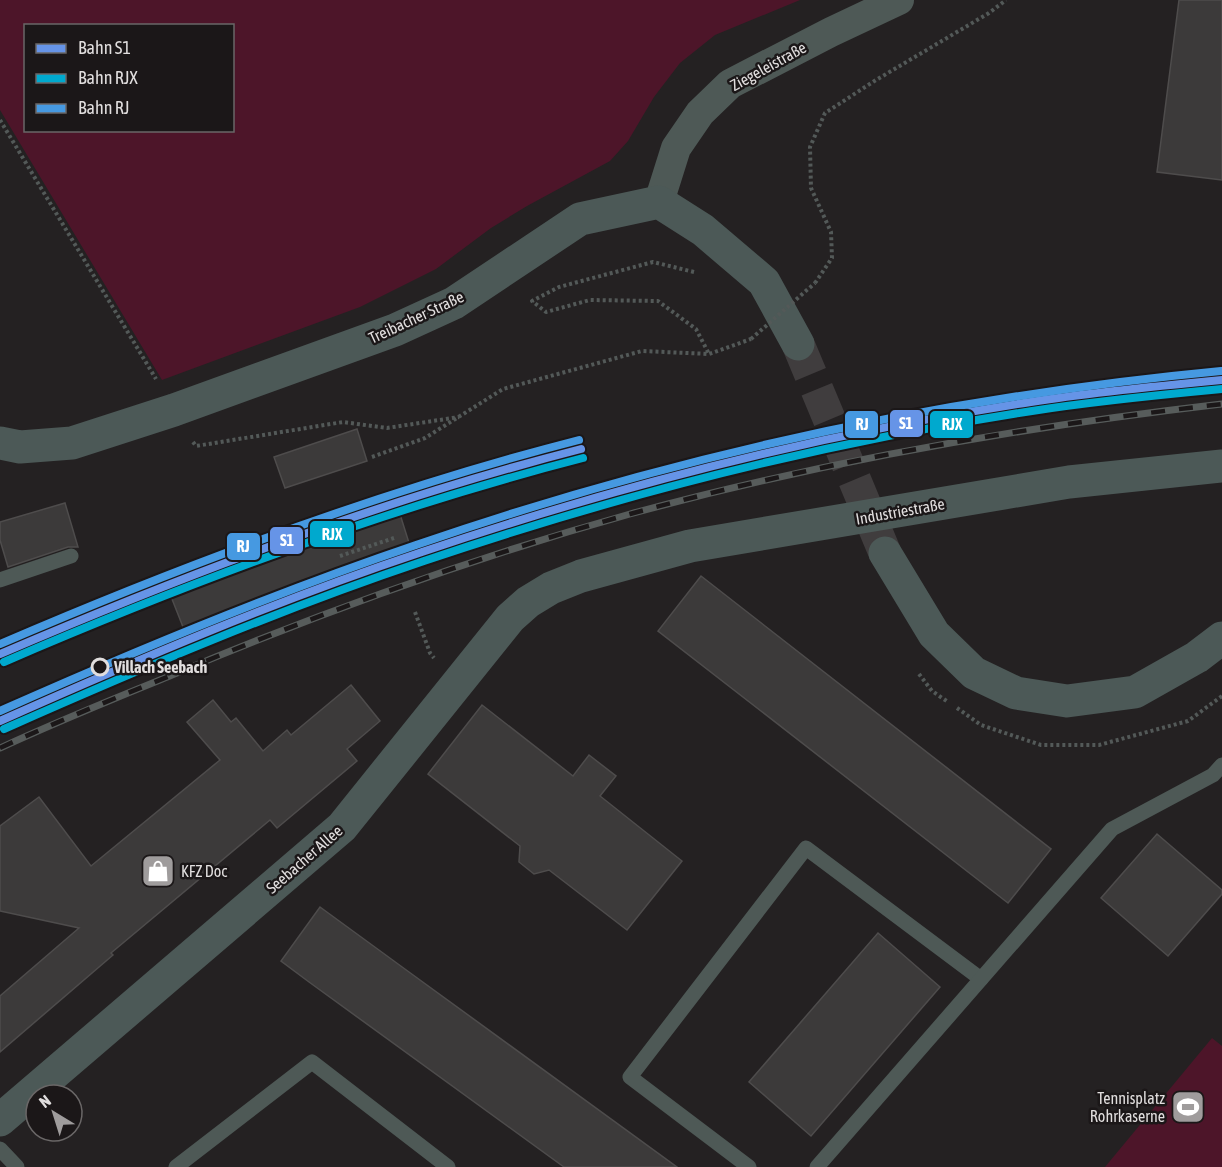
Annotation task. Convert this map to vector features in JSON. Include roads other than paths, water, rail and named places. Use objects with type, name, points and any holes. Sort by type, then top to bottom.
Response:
[{"type":"street","name":"Ziegeleistraße","points":[[659,202],[676,148],[700,113],[730,84],[899,0]]},
{"type":"street","points":[[659,202],[703,230],[764,282],[798,344]]},
{"type":"street","name":"Treibacher Straße","points":[[0,443],[20,447],[72,443],[174,410],[394,330],[454,303],[580,219],[659,202]]},
{"type":"street","name":"Industriestraße","points":[[581,576],[690,546],[841,520],[1069,482],[1222,466]]},
{"type":"street","points":[[885,553],[934,634],[974,673],[1016,693],[1067,701],[1135,692],[1197,657],[1222,638]]},
{"type":"street","name":"Seebacher Allee","points":[[0,1120],[342,827],[510,618],[528,602],[551,588],[581,576]]},
{"type":"lane","points":[[0,580],[71,556]]},
{"type":"lane","points":[[817,1167],[1112,829],[1219,774]]},
{"type":"lane","points":[[749,1167],[630,1077],[806,848],[981,979]]},
{"type":"lane","points":[[176,1167],[312,1062],[448,1167]]},
{"type":"lane","points":[[0,1149],[17,1167]]},
{"type":"tunnel","points":[[798,344],[885,553]]},
{"type":"railway","points":[[0,748],[233,650],[401,586],[515,548],[630,514],[776,478],[924,448],[1072,423],[1222,404]]},
{"type":"rail line","name":"RJ","points":[[0,711],[154,644],[310,583],[416,545],[613,484],[713,457],[914,414],[1118,382],[1221,371]]},
{"type":"rail line","name":"S1","points":[[0,721],[157,653],[368,570],[647,483],[800,445],[954,415],[1078,395],[1222,380]]},
{"type":"rail line","name":"RJX","points":[[4,729],[265,619],[371,579],[499,537],[649,492],[801,454],[955,424],[1079,404],[1222,389]]},
{"type":"rail line","name":"RJ","points":[[0,644],[142,585],[285,531],[431,482],[579,440]]},
{"type":"rail line","name":"S1","points":[[0,654],[143,595],[287,540],[433,491],[581,449]]},
{"type":"rail line","name":"RJX","points":[[4,662],[146,603],[289,549],[435,500],[583,458]]},
{"type":"place","name":"Villach Seebach","points":[[100,667]]},
{"type":"place","name":"KFZ Doc","points":[[158,871]]},
{"type":"place","name":"Tennisplatz Rohrkaserne","points":[[1188,1107]]}]
